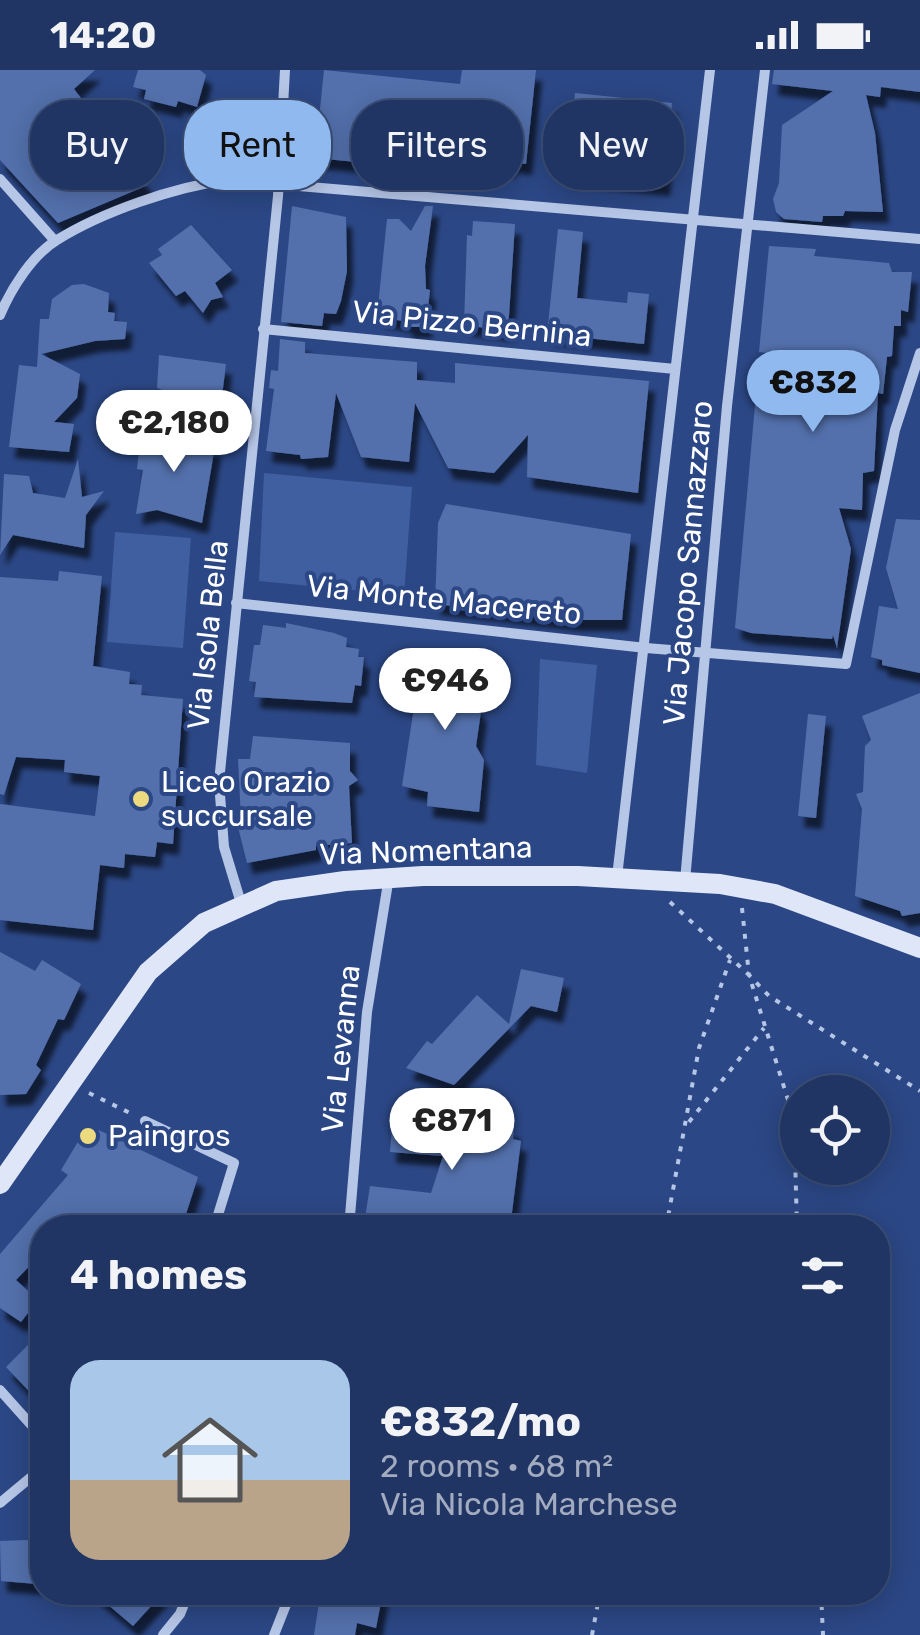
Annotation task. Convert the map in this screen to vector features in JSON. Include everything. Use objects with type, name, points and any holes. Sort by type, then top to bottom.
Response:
[{"type":"main road","name":"Via Nomentana","points":[[2,1176],[61,1102],[98,1039],[148,972],[204,923],[241,903],[286,889],[389,877],[645,878],[743,886],[920,948]]},
{"type":"street","name":"Via Isola Bella","points":[[283,100],[285,70]]},
{"type":"street","name":"Via Jacopo Sannazzaro","points":[[616,878],[646,648],[710,70]]},
{"type":"street","name":"Via Jacopo Sannazzaro","points":[[685,882],[764,70]]},
{"type":"street","points":[[0,179],[56,241]]},
{"type":"street","points":[[331,186],[920,239]]},
{"type":"street","points":[[0,315],[16,285],[56,241],[184,188]]},
{"type":"street","name":"Via Isola Bella","points":[[241,903],[224,848],[219,808],[277,190]]},
{"type":"street","name":"Via Pizzo Bernina","points":[[263,328],[675,369]]},
{"type":"street","name":"Via Monte Macereto","points":[[236,602],[646,648],[846,664],[895,430],[920,353]]},
{"type":"street","name":"Via Levanna","points":[[350,1215],[367,1012],[389,877]]},
{"type":"street","points":[[145,1120],[234,1163],[218,1215]]},
{"type":"street","points":[[0,1390],[30,1423]]},
{"type":"street","points":[[0,1503],[30,1478]]},
{"type":"street","points":[[163,1635],[184,1605]]},
{"type":"street","points":[[274,1635],[286,1605]]},
{"type":"path","points":[[645,878],[769,996],[920,1091]]},
{"type":"path","points":[[743,886],[748,975],[794,1119],[797,1215]]},
{"type":"path","points":[[669,1215],[689,1122],[699,1048],[730,960]]},
{"type":"path","points":[[689,1122],[765,1027]]},
{"type":"path","points":[[89,1093],[145,1120]]},
{"type":"path","points":[[592,1635],[598,1605]]},
{"type":"path","points":[[822,1605],[823,1635]]},
{"type":"shaded area","points":[[264,473],[412,487],[404,595],[259,581]]},
{"type":"shaded area","points":[[115,532],[191,538],[183,648],[107,642]]},
{"type":"shaded area","points":[[540,659],[597,665],[587,773],[536,765]]},
{"type":"building","points":[[0,70],[95,70],[74,89],[82,100],[30,100],[30,190],[136,190],[58,223],[0,160]]},
{"type":"building","points":[[138,70],[200,70],[206,75],[199,100],[178,101],[176,107],[164,104],[164,100],[144,99],[146,90],[133,87]]},
{"type":"building","points":[[324,70],[460,84],[462,70],[536,70],[526,164],[523,100],[351,100],[351,161],[331,160],[331,100],[321,100]]},
{"type":"building","points":[[774,70],[920,70],[920,92],[881,87],[880,97],[866,95],[875,133],[883,212],[845,211],[843,216],[823,216],[822,222],[784,219],[776,212],[773,199],[779,183],[782,125],[833,91],[772,84]]},
{"type":"building","points":[[575,93],[643,100],[574,100]]},
{"type":"building","points":[[292,206],[346,217],[347,271],[341,301],[336,314],[324,313],[322,326],[281,322]]},
{"type":"building","points":[[425,206],[433,206],[425,266],[426,289],[430,290],[426,327],[406,327],[407,322],[377,316],[387,219],[399,219],[411,231]]},
{"type":"building","points":[[473,221],[515,224],[508,331],[464,325],[467,235],[472,236]]},
{"type":"building","points":[[191,225],[232,270],[215,283],[223,297],[211,300],[203,313],[185,291],[176,296],[149,263],[162,255],[158,249]]},
{"type":"building","points":[[558,229],[583,232],[577,298],[627,303],[628,292],[649,294],[644,344],[547,334]]},
{"type":"building","points":[[769,246],[816,249],[814,256],[889,263],[892,272],[912,272],[908,312],[901,310],[901,326],[894,326],[883,394],[878,393],[874,471],[863,473],[862,510],[839,508],[851,549],[837,648],[833,635],[832,639],[751,633],[735,628],[756,394],[768,395],[776,354],[759,352]]},
{"type":"building","points":[[84,284],[109,293],[108,312],[115,313],[114,321],[127,322],[125,339],[95,341],[41,354],[80,374],[77,398],[54,422],[74,424],[69,452],[9,447],[19,365],[37,367],[40,319],[49,319],[52,299],[72,285]]},
{"type":"building","points":[[280,339],[305,342],[305,353],[417,362],[417,380],[455,383],[455,363],[649,381],[638,493],[527,477],[528,435],[494,473],[448,468],[415,403],[409,462],[361,457],[336,393],[328,457],[301,459],[300,455],[266,451],[274,389],[269,388],[271,370],[278,371]]},
{"type":"building","points":[[159,355],[226,364],[222,396],[179,396],[157,388]]},
{"type":"building","points":[[162,429],[183,434],[185,442],[215,446],[202,523],[157,510],[136,514],[143,470],[137,469],[141,431]]},
{"type":"building","points":[[78,459],[82,497],[104,491],[86,515],[84,548],[13,535],[0,555],[4,474],[29,476],[33,493],[65,498]]},
{"type":"building","points":[[446,504],[631,534],[622,620],[572,620],[435,604],[438,523]]},
{"type":"building","points":[[896,519],[920,520],[920,673],[882,665],[882,660],[871,657],[879,606],[898,609],[886,568]]},
{"type":"building","points":[[59,571],[102,576],[93,666],[130,672],[129,684],[142,685],[141,695],[183,699],[173,844],[157,842],[155,857],[125,854],[124,868],[100,865],[93,930],[0,920],[0,804],[95,816],[100,776],[64,772],[65,760],[16,757],[4,795],[0,794],[0,577],[58,581]]},
{"type":"building","points":[[286,623],[334,633],[347,638],[346,647],[359,649],[358,657],[364,657],[361,686],[355,685],[352,703],[254,697],[256,682],[249,681],[254,645],[260,645],[263,625],[286,628]]},
{"type":"building","points":[[423,652],[482,662],[473,701],[481,712],[476,746],[484,760],[479,812],[427,806],[428,792],[402,786],[414,707],[406,706],[413,669],[421,669]]},
{"type":"building","points":[[920,693],[920,913],[902,916],[900,911],[855,896],[862,809],[856,794],[863,792],[865,746],[871,740],[862,716]]},
{"type":"building","points":[[808,714],[826,716],[816,818],[798,816]]},
{"type":"building","points":[[253,736],[350,743],[350,771],[358,780],[349,786],[352,843],[316,846],[316,850],[247,863],[236,819],[241,819],[238,759],[250,759]]},
{"type":"building","points":[[0,952],[35,971],[42,960],[81,984],[64,1020],[58,1019],[36,1065],[41,1070],[26,1094],[0,1095]]},
{"type":"building","points":[[521,969],[564,978],[557,1012],[531,1006],[454,1085],[406,1068],[427,1041],[432,1044],[477,995],[509,1024]]},
{"type":"building","points":[[394,1107],[448,1108],[449,1116],[459,1118],[459,1123],[514,1127],[513,1139],[521,1141],[512,1215],[365,1215],[370,1186],[431,1193],[443,1156],[390,1152]]},
{"type":"building","points":[[88,1125],[198,1177],[186,1215],[34,1215],[68,1175],[61,1170]]},
{"type":"building","points":[[30,1219],[30,1265],[16,1280],[30,1293],[30,1310],[21,1322],[0,1308],[0,1254]]},
{"type":"building","points":[[30,1343],[30,1392],[6,1367]]},
{"type":"building","points":[[0,1541],[30,1541],[30,1583],[1,1581]]},
{"type":"building","points":[[108,1605],[152,1605],[133,1626]]},
{"type":"building","points":[[319,1605],[380,1605],[376,1628],[357,1623],[355,1635],[314,1635]]},
{"type":"place","name":"Liceo Orazio succursale","points":[[141,799]]},
{"type":"place","name":"Paingros","points":[[88,1136]]}]
